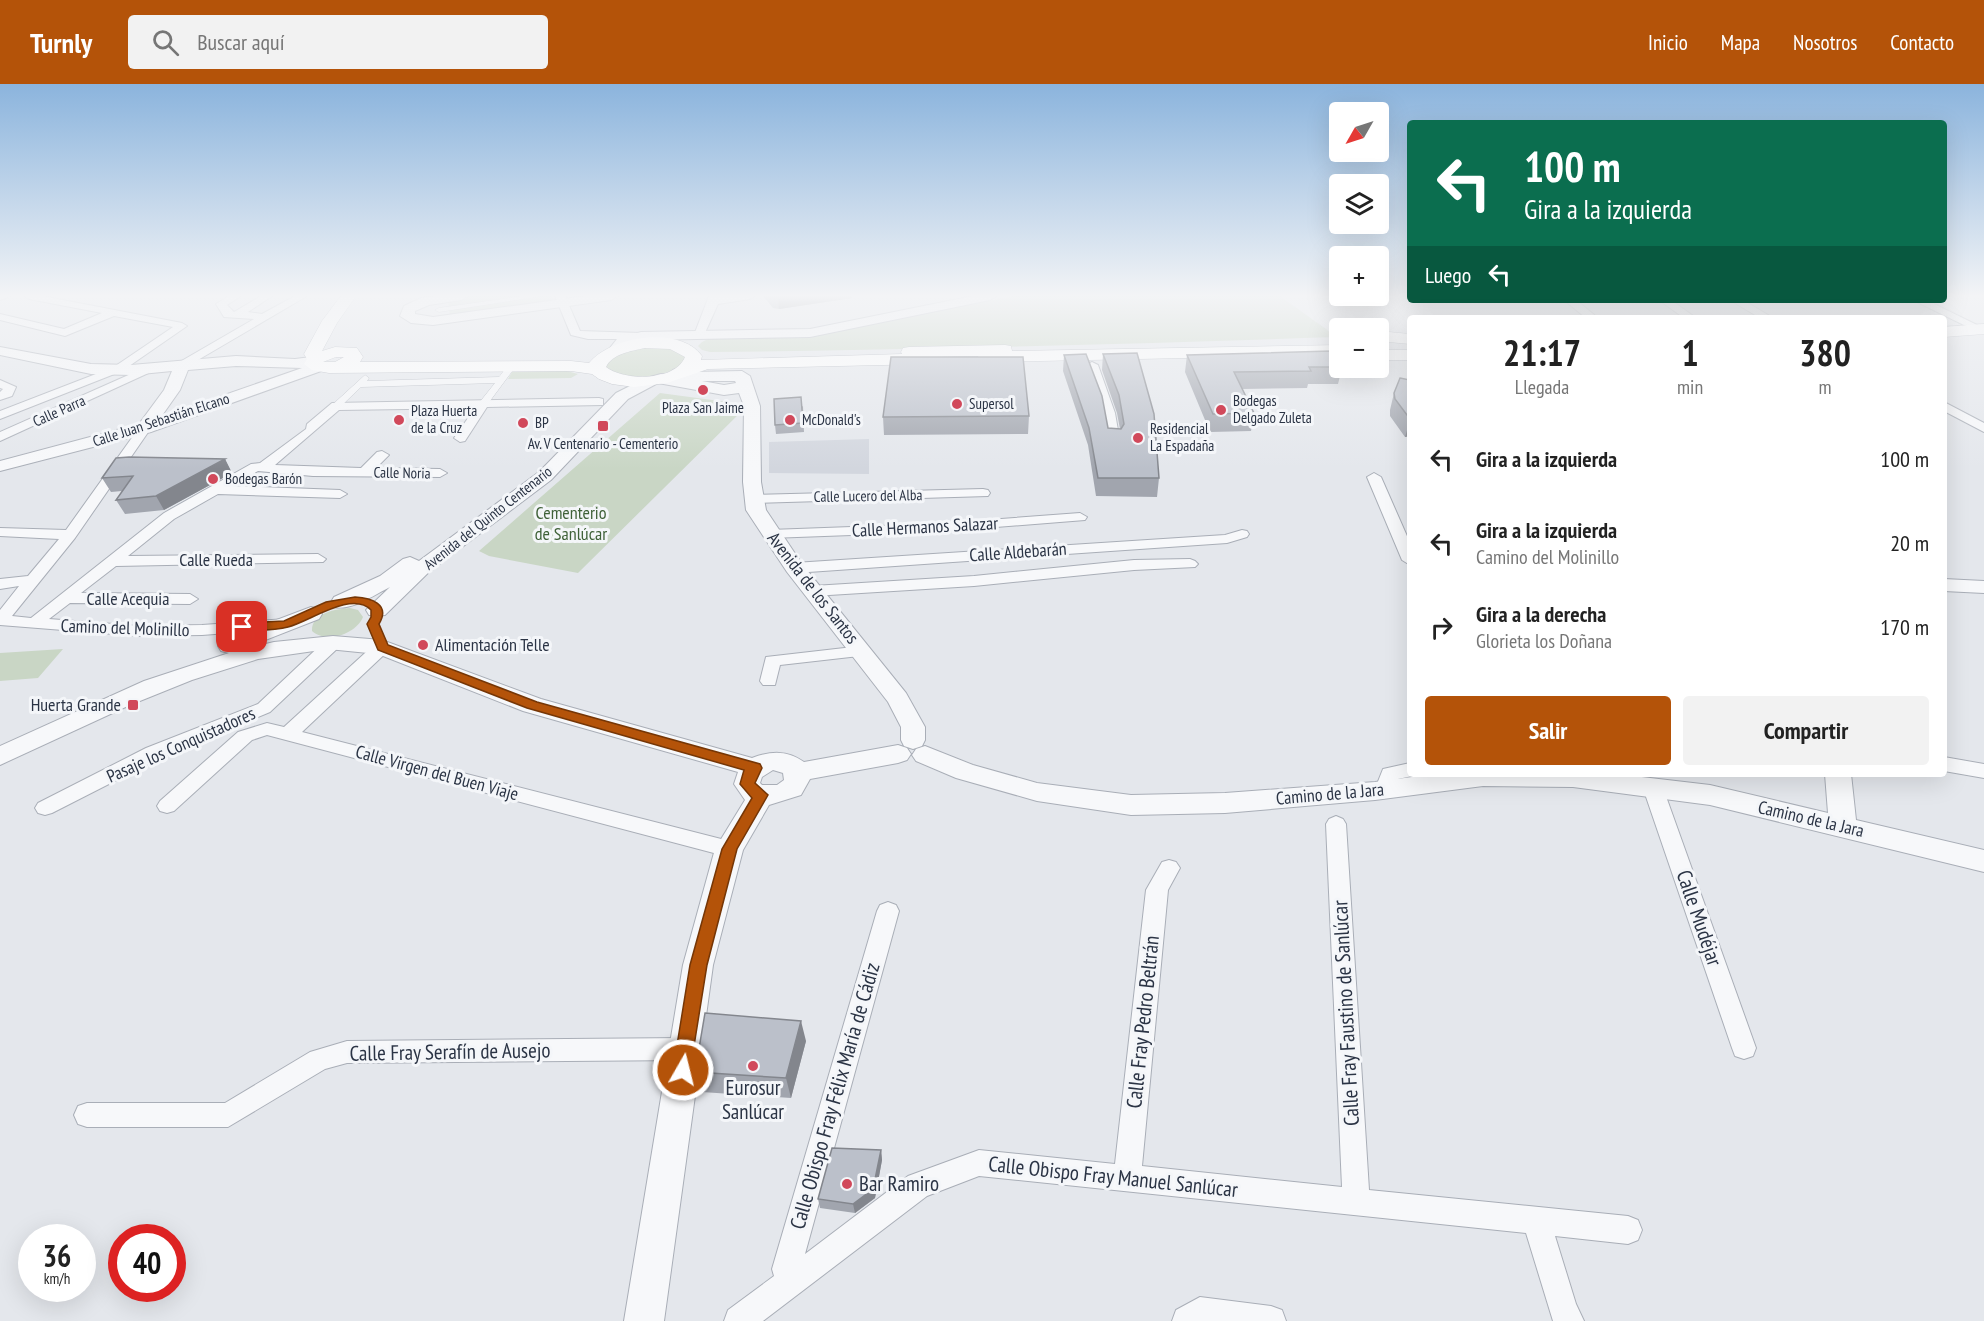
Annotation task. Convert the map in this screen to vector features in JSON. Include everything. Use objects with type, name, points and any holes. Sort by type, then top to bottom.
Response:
[{"type":"main road","points":[[312,354],[330,360],[375,368],[507,373],[572,366],[636,382],[682,358],[869,354]]},
{"type":"main road","points":[[330,360],[331,354]]},
{"type":"main road","points":[[330,360],[384,362],[568,360],[587,354]]},
{"type":"main road","points":[[602,374],[597,364],[606,354]]},
{"type":"main road","points":[[682,354],[682,358]]},
{"type":"main road","points":[[682,358],[708,364],[1170,354]]},
{"type":"main road","points":[[1389,355],[1407,355]]},
{"type":"street","points":[[14,354],[91,369],[151,368],[236,361],[295,364],[330,360]]},
{"type":"street","points":[[0,415],[118,369],[141,354]]},
{"type":"street","points":[[0,620],[70,535],[120,466],[172,390],[182,365],[202,354]]},
{"type":"street","points":[[674,354],[682,358],[704,354]]},
{"type":"street","points":[[682,358],[684,354]]},
{"type":"street","points":[[1067,356],[1071,365],[1124,364]]},
{"type":"street","name":"Avenida de los Santos","points":[[682,358],[699,381],[724,390],[745,387],[752,406],[753,499],[756,510],[794,568],[898,699],[913,727],[912,750]]},
{"type":"street","name":"Avenida del Quinto Centenario","points":[[327,643],[356,636],[422,568],[545,476],[616,401],[682,358]]},
{"type":"street","name":"Calle Juan Sebastián Elcano","points":[[0,466],[145,428],[330,360]]},
{"type":"street","points":[[1092,365],[1109,413],[1114,442]]},
{"type":"street","name":"Calle Parra","points":[[0,437],[151,368]]},
{"type":"street","points":[[33,624],[180,508],[260,467],[336,406],[375,368]]},
{"type":"street","points":[[359,384],[507,373]]},
{"type":"street","points":[[460,438],[507,373]]},
{"type":"street","name":"Avenida del Quinto Centenario","points":[[310,614],[342,602],[387,580],[539,465],[609,389],[602,374]]},
{"type":"street","points":[[0,384],[10,387],[8,393],[0,396]]},
{"type":"street","points":[[336,406],[599,402]]},
{"type":"street","points":[[1947,408],[1984,428]]},
{"type":"street","name":"Calle Noria","points":[[365,472],[382,455]]},
{"type":"street","points":[[120,466],[137,464]]},
{"type":"street","name":"Calle Noria","points":[[235,466],[313,472],[440,473]]},
{"type":"street","points":[[1374,477],[1407,553]]},
{"type":"street","points":[[218,490],[340,494]]},
{"type":"street","name":"Calle Lucero del Alba","points":[[753,499],[982,493]]},
{"type":"street","name":"Calle Hermanos Salazar","points":[[771,534],[933,528],[1080,517]]},
{"type":"street","points":[[0,532],[70,535]]},
{"type":"street","name":"Calle Aldebarán","points":[[794,568],[1227,539],[1242,534]]},
{"type":"street","name":"Calle Rueda","points":[[113,561],[318,559]]},
{"type":"street","points":[[813,591],[974,580],[1134,565],[1190,564]]},
{"type":"street","points":[[0,584],[33,580]]},
{"type":"street","points":[[1947,585],[1984,587]]},
{"type":"street","name":"Calle Acequia","points":[[65,598],[190,599]]},
{"type":"street","points":[[342,602],[365,602],[373,605],[382,647]]},
{"type":"street","points":[[0,741],[123,686],[310,614]]},
{"type":"street","points":[[310,614],[299,627],[299,634],[310,642],[382,647],[532,705],[758,782]]},
{"type":"street","name":"Camino del Molinillo","points":[[0,620],[139,631],[202,630],[286,624]]},
{"type":"street","points":[[0,756],[102,708],[219,662],[278,648],[327,643]]},
{"type":"street","name":"Pasaje los Conquistadores","points":[[45,808],[153,753],[264,708],[327,643]]},
{"type":"street","points":[[288,734],[382,647]]},
{"type":"street","points":[[769,681],[772,661],[862,651]]},
{"type":"street","name":"Calle Virgen del Buen Viaje","points":[[167,806],[245,736],[267,729],[729,849]]},
{"type":"street","points":[[644,1321],[698,965],[729,849],[766,762],[780,761],[791,765],[797,772],[912,750]]},
{"type":"street","name":"Camino de la Jara","points":[[912,750],[965,772],[1036,792],[1131,805],[1225,803],[1385,789],[1483,777],[1611,778],[1653,788],[1710,795],[1984,861]]},
{"type":"street","points":[[1947,765],[1984,771]]},
{"type":"street","points":[[1385,789],[1389,774],[1407,771]]},
{"type":"street","points":[[1838,777],[1844,826]]},
{"type":"street","name":"Calle Mudéjar","points":[[1653,788],[1744,1048]]},
{"type":"street","name":"Calle Fray Faustino de Sanlúcar","points":[[1336,824],[1356,1202]]},
{"type":"street","name":"Calle Fray Pedro Beltrán","points":[[1126,1178],[1157,890],[1169,868]]},
{"type":"street","name":"Calle Obispo Fray Félix María de Cádiz","points":[[792,1281],[786,1269],[888,911]]},
{"type":"street","name":"Calle Fray Serafín de Ausejo","points":[[87,1115],[228,1115],[319,1060],[347,1052],[686,1049]]},
{"type":"street","name":"Calle Obispo Fray Manuel Sanlúcar","points":[[739,1321],[918,1186],[979,1163],[1628,1230]]},
{"type":"street","points":[[1536,1221],[1563,1310],[1569,1321]]},
{"type":"street","points":[[1187,1321],[1200,1312],[1271,1321]]},
{"type":"shaded area","points":[[869,439],[869,474],[769,473],[769,442]]},
{"type":"green space","points":[[617,354],[682,354],[687,356],[681,367],[643,377],[626,376],[605,370],[608,359]]},
{"type":"green space","points":[[563,370],[578,374],[571,378],[508,379],[512,372]]},
{"type":"green space","name":"Cementerio de Sanlúcar","points":[[660,393],[742,404],[744,409],[578,573],[489,556],[479,551]]},
{"type":"green space","points":[[350,608],[358,610],[363,617],[348,632],[325,637],[312,631],[313,625],[320,616]]},
{"type":"green space","points":[[63,649],[38,678],[0,681],[0,653]]},
{"type":"building","name":"Residencial La Espadaña","points":[[1086,354],[1102,396],[1108,428],[1121,429],[1124,424],[1119,395],[1103,354],[1137,354],[1154,414],[1159,478],[1098,478],[1089,428],[1064,355]]},
{"type":"building","points":[[1329,354],[1329,367],[1309,367],[1311,371],[1234,372],[1254,413],[1213,414],[1187,355]]},
{"type":"building","name":"Supersol","points":[[891,357],[1023,357],[1029,416],[883,417]]},
{"type":"building","points":[[1400,378],[1407,379],[1407,415],[1395,399],[1394,393]]},
{"type":"building","name":"McDonald's","points":[[801,397],[803,423],[775,425],[774,399]]},
{"type":"building","points":[[116,458],[225,459],[156,496],[116,500],[133,476],[102,478]]},
{"type":"building","points":[[705,1013],[801,1021],[786,1078],[695,1072]]},
{"type":"building","name":"Bar Ramiro","points":[[832,1148],[881,1150],[873,1189],[853,1204],[818,1199]]},
{"type":"place","name":"Plaza San Jaime","points":[[703,390]]},
{"type":"place","name":"Supersol","points":[[957,404]]},
{"type":"place","name":"Bodegas Delgado Zuleta","points":[[1221,410]]},
{"type":"place","name":"Plaza Huerta de la Cruz","points":[[399,420]]},
{"type":"place","name":"McDonald's","points":[[790,420]]},
{"type":"place","name":"BP","points":[[523,423]]},
{"type":"place","name":"Av. V Centenario - Cementerio","points":[[603,426]]},
{"type":"place","name":"Residencial La Espadaña","points":[[1138,438]]},
{"type":"place","name":"Bodegas Barón","points":[[213,479]]},
{"type":"place","name":"Alimentación Telle","points":[[423,645]]},
{"type":"place","name":"Huerta Grande","points":[[133,705]]},
{"type":"place","name":"Eurosur Sanlúcar","points":[[753,1066]]},
{"type":"place","name":"Bar Ramiro","points":[[847,1184]]},
{"type":"route","points":[[242,627],[286,624],[331,604],[355,600],[365,602],[373,605],[377,610],[377,617],[373,624],[382,647],[532,705],[755,768],[747,778],[747,784],[754,793],[761,795],[729,849],[698,965],[683,1070]]}]
